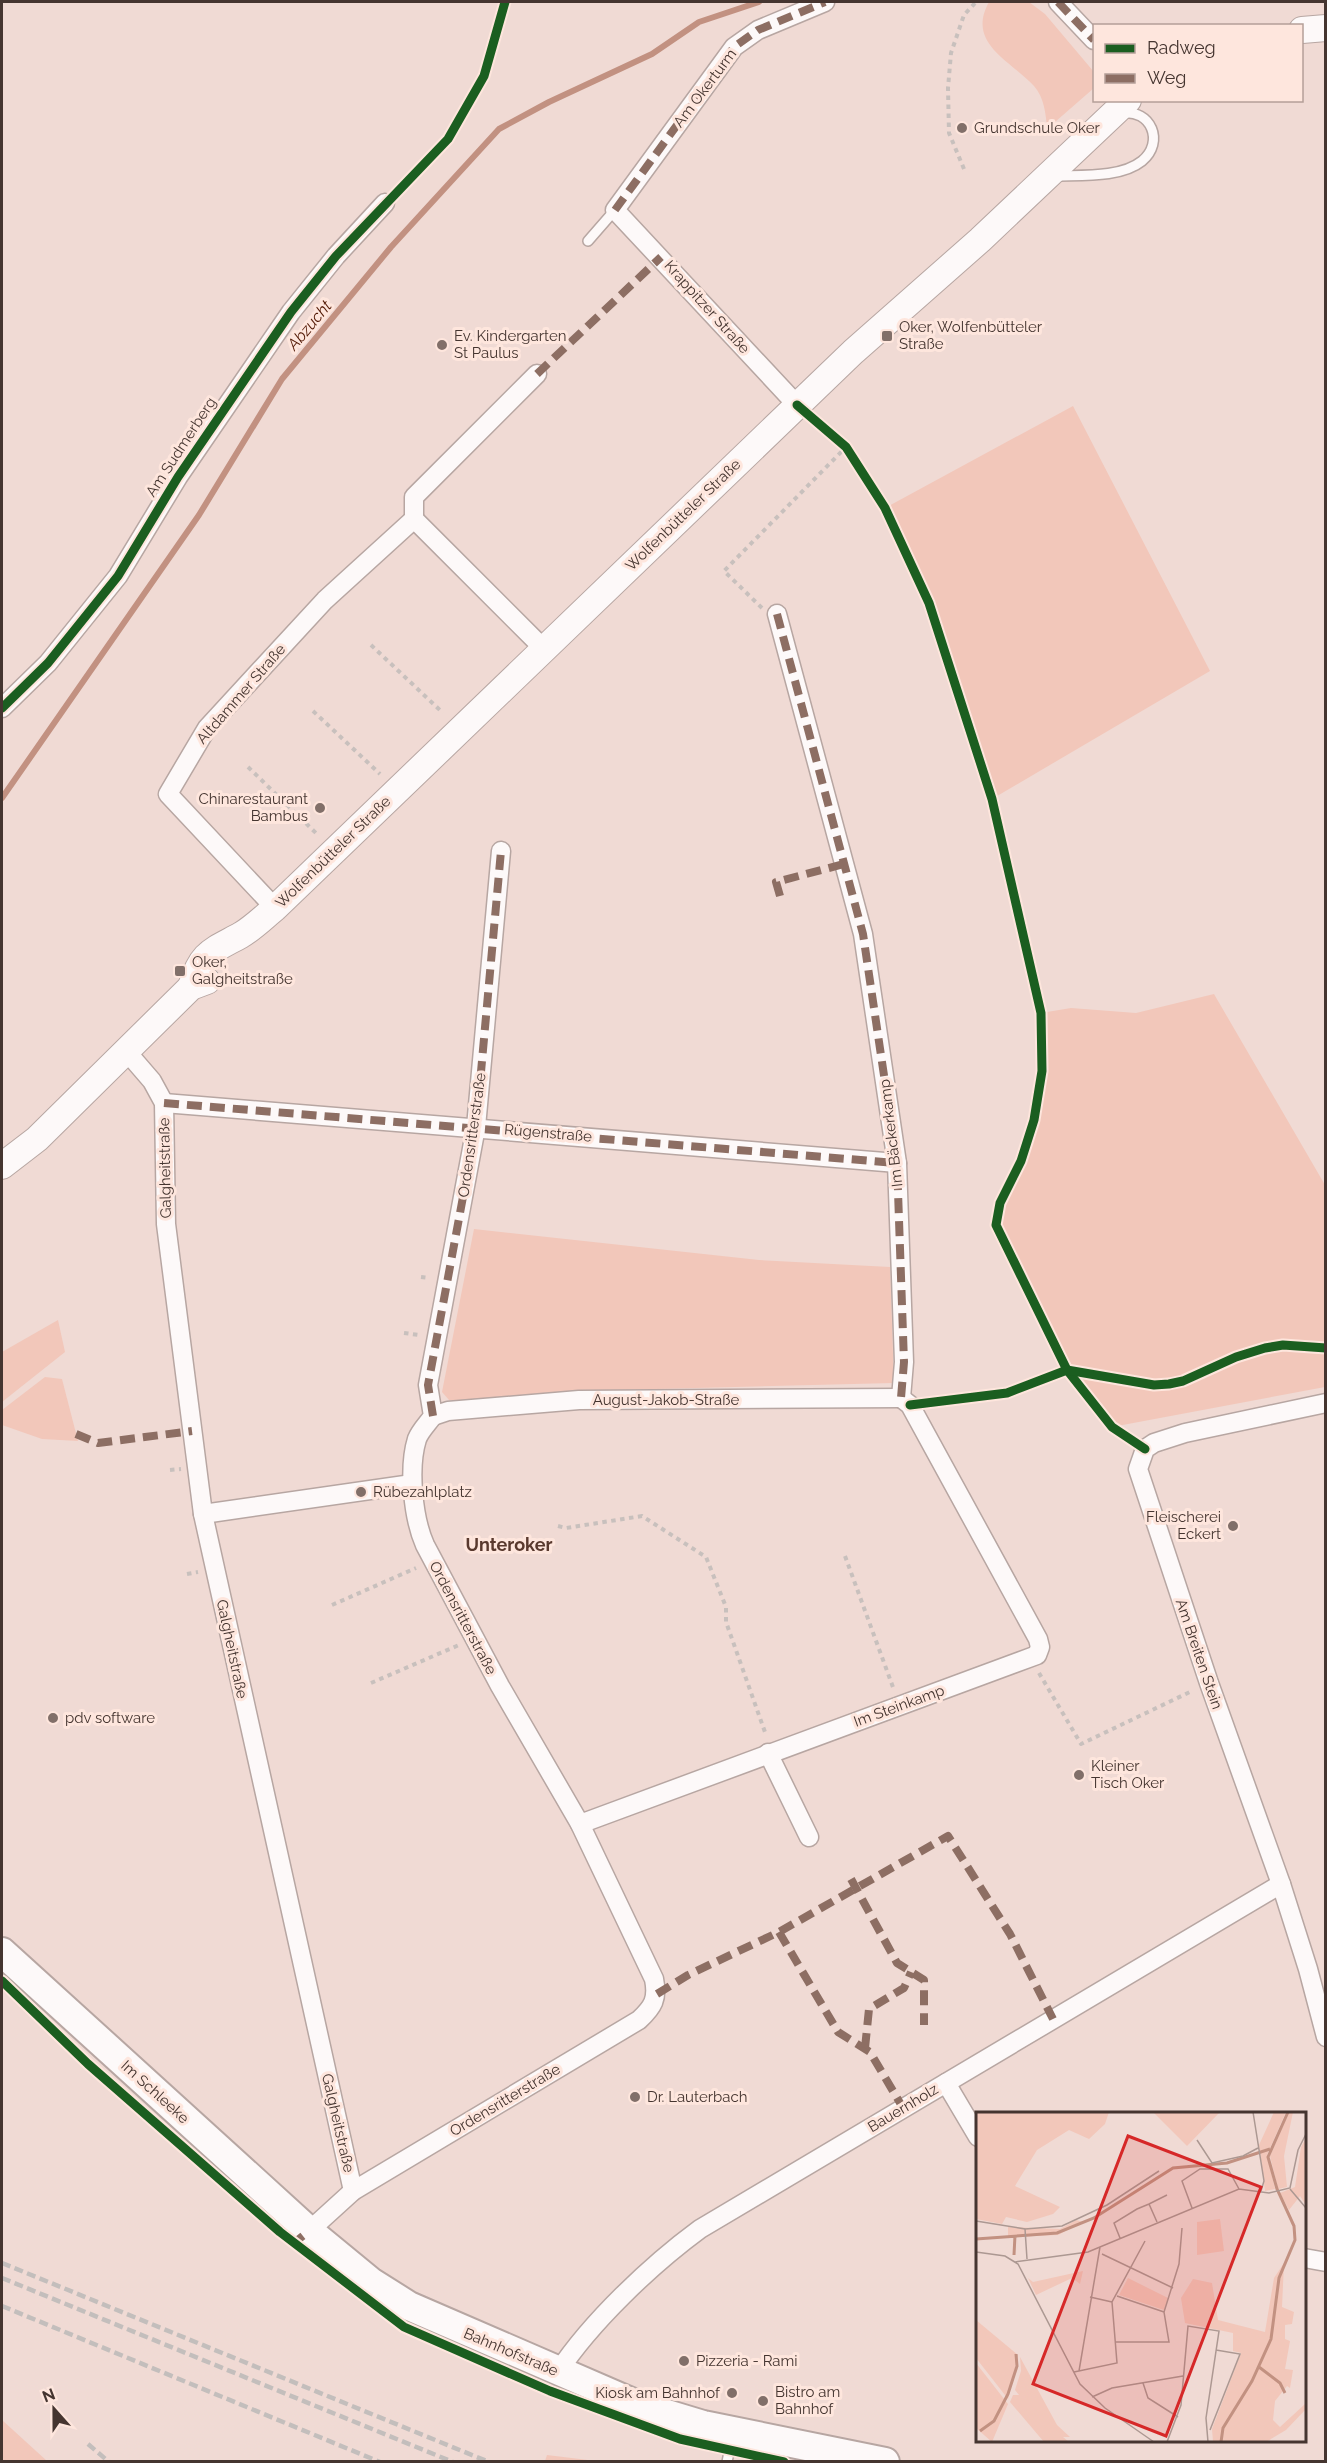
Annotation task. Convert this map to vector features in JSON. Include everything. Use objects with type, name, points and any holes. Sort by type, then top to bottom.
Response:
[{"type":"main road","points":[[1303,30],[1326,28]]},
{"type":"main road","name":"Wolfenbütteler Straße","points":[[2,1166],[38,1139],[190,987],[208,980],[216,973],[232,956],[242,935],[275,908],[797,405],[1119,109]]},
{"type":"main road","name":"Im Schleeke","points":[[2,1952],[309,2231]]},
{"type":"main road","name":"Bahnhofstraße","points":[[309,2231],[371,2282],[409,2306],[640,2406],[703,2425],[885,2462]]},
{"type":"street","name":"Am Okerturm","points":[[615,210],[734,47],[758,30],[825,2]]},
{"type":"street","points":[[1058,2],[1093,38]]},
{"type":"street","name":"Am Sudmerberg","points":[[2,708],[48,663],[118,576],[177,477],[291,312],[336,256],[386,203]]},
{"type":"street","name":"Krappitzer Straße","points":[[615,210],[797,405]]},
{"type":"street","points":[[537,374],[414,497],[414,519],[544,650]]},
{"type":"street","name":"Altdammer Straße","points":[[275,908],[168,794],[207,728],[325,600],[414,519]]},
{"type":"street","name":"Im Bäckerkamp","points":[[777,614],[863,934],[897,1163],[904,1362],[901,1398]]},
{"type":"street","name":"Ordensritterstraße","points":[[353,2191],[639,2020],[652,2008],[657,1994],[654,1979],[580,1824],[474,1639],[420,1535],[412,1484],[417,1438],[433,1416],[428,1385],[476,1127],[501,851]]},
{"type":"street","name":"Galgheitstraße","points":[[127,1052],[153,1081],[164,1102],[166,1224],[203,1514],[353,2191],[309,2231]]},
{"type":"street","name":"Rügenstraße","points":[[164,1102],[897,1163]]},
{"type":"street","points":[[901,1398],[910,1405],[1038,1639],[1040,1647],[1037,1655],[1030,1659]]},
{"type":"street","name":"August-Jakob-Straße","points":[[433,1416],[448,1411],[579,1400],[901,1398]]},
{"type":"street","name":"Am Breiten Stein","points":[[1326,1403],[1154,1443],[1145,1449],[1140,1459],[1139,1477],[1281,1884],[1308,1969],[1326,2037]]},
{"type":"street","points":[[203,1514],[412,1484]]},
{"type":"street","name":"Im Steinkamp","points":[[580,1824],[770,1752],[1030,1659]]},
{"type":"street","points":[[770,1752],[809,1837]]},
{"type":"street","name":"Bauernholz","points":[[558,2372],[583,2339],[660,2261],[700,2229],[1281,1884]]},
{"type":"street","points":[[946,2083],[976,2134]]},
{"type":"street","points":[[1306,2258],[1326,2262]]},
{"type":"lane","points":[[1047,176],[1093,175],[1126,169],[1142,161],[1153,147],[1155,135],[1150,122],[1139,114],[1125,113],[1119,109]]},
{"type":"lane","points":[[588,241],[615,210]]},
{"type":"lane","points":[[727,2462],[734,2431]]},
{"type":"path","points":[[964,169],[949,133],[948,88],[951,53],[964,15],[976,2]]},
{"type":"path","points":[[777,614],[760,607],[724,570],[846,447]]},
{"type":"path","points":[[371,645],[443,712]]},
{"type":"path","points":[[313,711],[380,774]]},
{"type":"path","points":[[248,767],[318,835]]},
{"type":"path","points":[[558,1526],[566,1528],[642,1516],[706,1557],[726,1607],[726,1622],[770,1752]]},
{"type":"path","points":[[845,1556],[900,1706]]},
{"type":"path","points":[[332,1605],[433,1561]]},
{"type":"path","points":[[371,1683],[474,1639]]},
{"type":"path","points":[[1030,1659],[1081,1744],[1209,1683]]},
{"type":"shaded area","points":[[989,2],[1029,2],[1045,14],[1093,71],[1093,89],[1047,129],[1040,95],[1034,86],[994,50],[983,29],[983,16]]},
{"type":"shaded area","points":[[1073,406],[1210,671],[992,799],[929,603],[885,508]]},
{"type":"shaded area","points":[[1214,994],[1325,1185],[1325,1387],[1112,1427],[1067,1370],[996,1225],[1021,1160],[1036,1106],[1041,1051],[1041,1013],[1071,1008],[1136,1013]]},
{"type":"shaded area","points":[[474,1229],[759,1260],[890,1267],[894,1383],[577,1391],[462,1401],[449,1400],[442,1392]]},
{"type":"shaded area","points":[[58,1320],[65,1352],[2,1402],[2,1352]]},
{"type":"shaded area","points":[[45,1377],[62,1379],[78,1441],[42,1439],[2,1425],[2,1410]]},
{"type":"shaded area","points":[[2,2420],[47,2461],[2,2461]]},
{"type":"shaded area","points":[[547,2455],[596,2461],[545,2461]]},
{"type":"waterway","name":"Abzucht","points":[[2,798],[199,515],[282,379],[391,247],[499,129],[549,102],[652,54],[699,22],[759,2]]},
{"type":"railway","points":[[2,2263],[489,2462]]},
{"type":"railway","points":[[2,2278],[453,2462]]},
{"type":"railway","points":[[2,2306],[380,2462]]},
{"type":"railway","points":[[88,2444],[109,2462]]},
{"type":"marked path","points":[[615,210],[734,47],[758,30],[825,2]]},
{"type":"marked path","points":[[1058,2],[1093,39]]},
{"type":"marked path","points":[[537,374],[661,257]]},
{"type":"marked path","points":[[777,614],[863,934],[897,1163],[904,1362],[901,1398]]},
{"type":"marked path","points":[[433,1416],[428,1385],[476,1127],[501,851]]},
{"type":"marked path","points":[[780,896],[776,882],[844,864]]},
{"type":"marked path","points":[[164,1103],[897,1163]]},
{"type":"marked path","points":[[76,1434],[98,1443],[192,1431]]},
{"type":"marked path","points":[[657,1994],[688,1975],[779,1932],[948,1836],[1010,1934],[1053,2019]]},
{"type":"marked path","points":[[851,1879],[897,1963],[924,1980],[924,2025]]},
{"type":"marked path","points":[[779,1932],[838,2032],[870,2052],[903,2108]]},
{"type":"marked path","points":[[865,2048],[869,2009],[904,1988],[911,1972]]},
{"type":"marked path","points":[[291,2241],[294,2243],[309,2231]]},
{"type":"cycle path","points":[[2,708],[48,663],[118,576],[178,477],[291,312],[336,256],[448,139],[484,76],[505,2]]},
{"type":"cycle path","points":[[797,405],[846,447],[885,508],[929,603],[992,799],[1041,1013],[1042,1071],[1034,1120],[1021,1161],[1000,1203],[996,1225],[1067,1370],[1112,1427],[1145,1449]]},
{"type":"cycle path","points":[[910,1405],[1007,1393],[1067,1370],[1154,1385],[1169,1384],[1183,1381],[1236,1357],[1265,1348],[1283,1345],[1326,1348]]},
{"type":"cycle path","points":[[2,1981],[88,2064],[280,2232],[404,2327],[550,2391],[680,2439],[784,2462]]},
{"type":"place","name":"Grundschule Oker","points":[[962,128]]},
{"type":"place","name":"Oker, Wolfenbütteler Straße","points":[[887,336]]},
{"type":"place","name":"Ev. Kindergarten St Paulus","points":[[442,345]]},
{"type":"place","name":"Chinarestaurant Bambus","points":[[320,808]]},
{"type":"place","name":"Oker, Galgheitstraße","points":[[180,971]]},
{"type":"place","name":"Rübezahlplatz","points":[[361,1492]]},
{"type":"place","name":"Fleischerei Eckert","points":[[1233,1526]]},
{"type":"place","name":"pdv software","points":[[53,1718]]},
{"type":"place","name":"Kleiner Tisch Oker","points":[[1079,1775]]},
{"type":"place","name":"Dr. Lauterbach","points":[[635,2097]]},
{"type":"place","name":"Pizzeria - Rami","points":[[684,2361]]},
{"type":"place","name":"Kiosk am Bahnhof","points":[[732,2393]]},
{"type":"place","name":"Bistro am Bahnhof","points":[[763,2401]]},
{"type":"district","name":"Unteroker","points":[[509,1545]]}]
